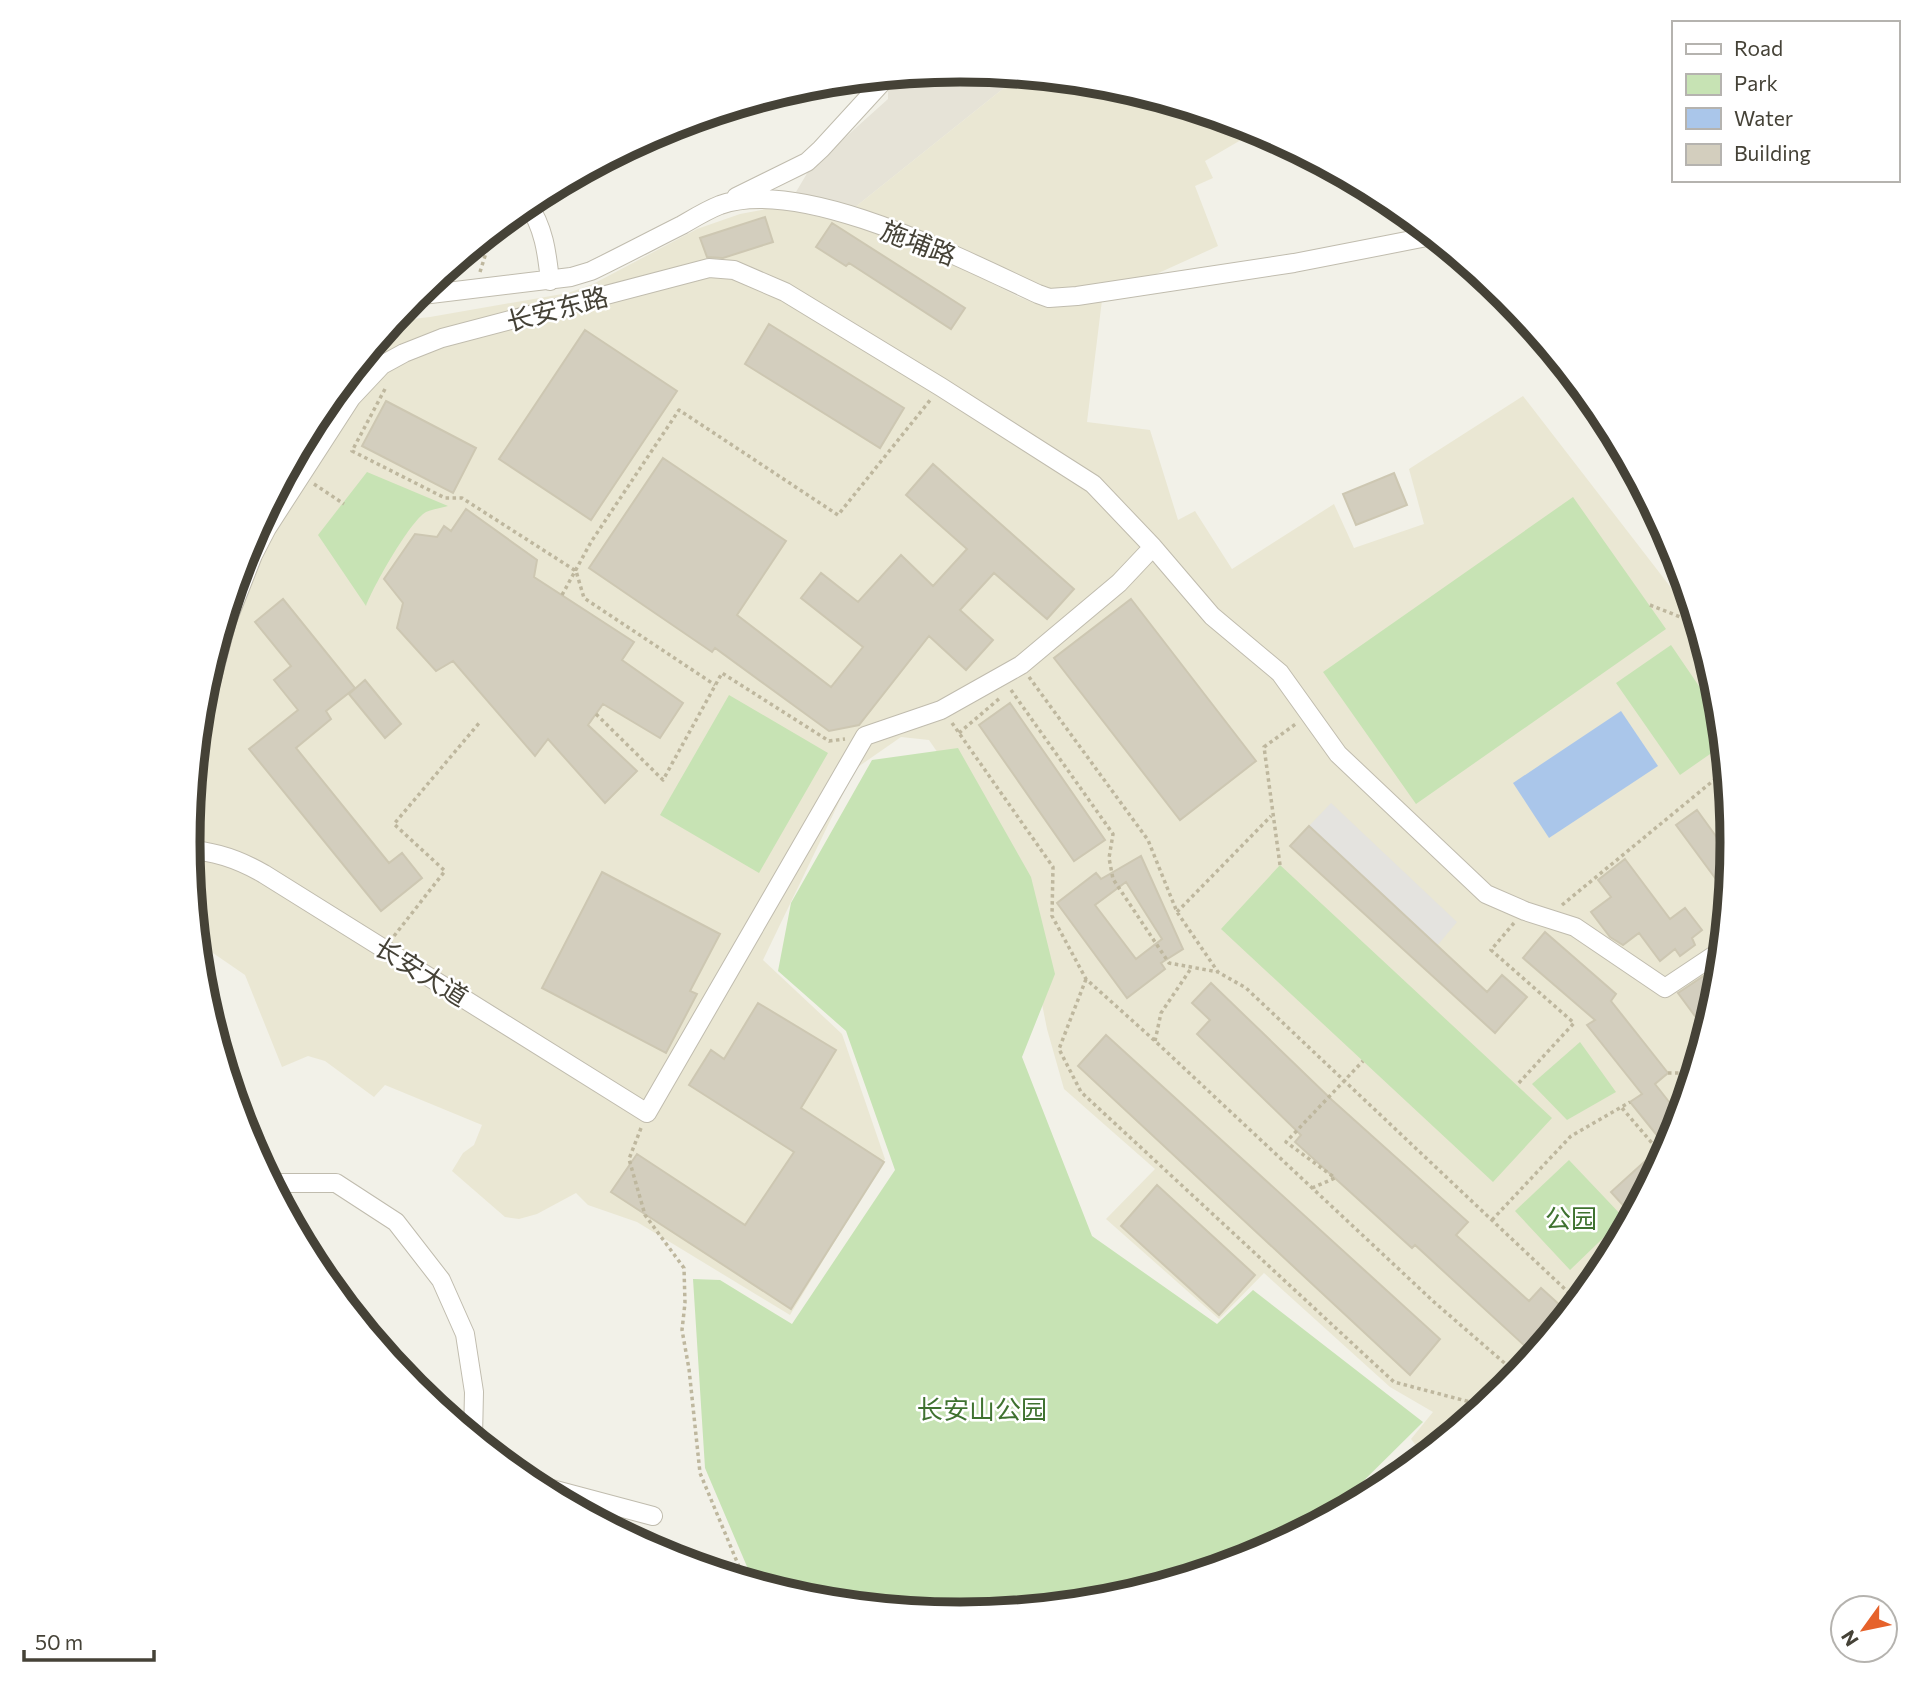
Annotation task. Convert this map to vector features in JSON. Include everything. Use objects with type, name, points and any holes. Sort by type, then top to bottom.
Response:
[{"type":"street","points":[[720,205],[807,162],[878,87]]},
{"type":"street","name":"施埔路","points":[[435,293],[550,281],[592,271],[720,205],[756,200],[818,207],[929,243],[1049,298],[1294,263],[1422,238]]},
{"type":"street","points":[[533,213],[543,237],[550,281]]},
{"type":"street","name":"长安东路","points":[[266,533],[351,398],[382,365],[442,338],[721,267],[750,276],[785,292],[1093,484],[1153,547],[1212,616],[1280,673],[1338,754],[1486,894],[1525,911],[1575,927],[1665,988],[1712,957]]},
{"type":"street","points":[[647,1113],[864,736],[941,710],[1021,665],[1119,583],[1153,547]]},
{"type":"street","name":"长安大道","points":[[200,851],[213,852],[246,864],[647,1113]]},
{"type":"street","points":[[280,1183],[335,1183],[397,1222],[441,1280],[465,1334],[474,1392],[473,1426]]},
{"type":"street","points":[[567,1493],[653,1516]]},
{"type":"path","points":[[475,287],[488,247]]},
{"type":"path","points":[[382,365],[393,374],[352,451],[445,498],[462,498],[576,571],[584,598],[715,685]]},
{"type":"path","points":[[562,595],[591,542],[679,410],[838,515],[941,387]]},
{"type":"path","points":[[301,475],[344,504]]},
{"type":"path","points":[[1650,605],[1683,618],[1688,626]]},
{"type":"path","points":[[1021,665],[1148,839],[1177,912],[1218,972]]},
{"type":"path","points":[[596,714],[663,780],[722,673],[830,741],[864,736]]},
{"type":"path","points":[[959,733],[1011,689],[1113,834],[1109,858],[1113,879],[1169,963],[1218,972],[1245,988],[1572,1293]]},
{"type":"path","points":[[941,710],[1053,867],[1052,916],[1086,979],[1434,1302],[1510,1368]]},
{"type":"path","points":[[1280,865],[1264,747],[1310,714]]},
{"type":"path","points":[[385,948],[445,870],[394,824],[480,722]]},
{"type":"path","points":[[1547,918],[1717,778]]},
{"type":"path","points":[[1177,912],[1272,815]]},
{"type":"path","points":[[1517,1085],[1574,1023],[1491,950],[1525,911]]},
{"type":"path","points":[[1155,1041],[1161,1013],[1192,967]]},
{"type":"path","points":[[1086,979],[1059,1049],[1081,1092],[1394,1382],[1473,1403]]},
{"type":"path","points":[[1312,1188],[1335,1178],[1286,1142],[1363,1061]]},
{"type":"path","points":[[1668,1073],[1684,1073]]},
{"type":"path","points":[[1492,1220],[1571,1136],[1630,1102]]},
{"type":"path","points":[[1621,1107],[1656,1147]]},
{"type":"path","points":[[647,1113],[629,1159],[645,1215],[684,1268],[685,1303],[682,1330],[700,1473],[740,1570]]},
{"type":"shaded area","points":[[960,82],[1009,84],[849,212],[796,192],[809,170],[888,99],[888,86]]},
{"type":"shaded area","points":[[1009,84],[1059,89],[1157,108],[1245,138],[1205,161],[1213,178],[1195,186],[1218,246],[1141,281],[1058,295],[849,212]]},
{"type":"shaded area","points":[[785,209],[838,221],[905,242],[1047,308],[1102,300],[1087,422],[1150,430],[1178,520],[1195,511],[1232,569],[1334,504],[1354,548],[1424,524],[1409,469],[1523,396],[1681,600],[1706,694],[1714,743],[1720,842],[1719,892],[1706,991],[1680,1087],[1642,1179],[1592,1265],[1532,1344],[1498,1380],[1419,1449],[1411,1439],[1433,1412],[1390,1387],[1264,1273],[1219,1319],[1106,1219],[1155,1169],[1064,1089],[1047,1029],[1026,924],[1009,857],[929,740],[901,737],[855,769],[763,960],[842,1034],[885,1159],[790,1315],[637,1222],[588,1205],[576,1193],[537,1214],[519,1219],[505,1217],[452,1171],[463,1153],[474,1145],[482,1125],[385,1085],[374,1097],[325,1061],[308,1056],[282,1067],[245,975],[207,949],[201,892],[201,793],[214,694],[226,646],[240,598],[278,506],[328,420],[357,380],[408,319],[568,293],[593,284],[697,229],[740,214]]},
{"type":"shaded area","points":[[1331,803],[1457,922],[1436,947],[1309,826]]},
{"type":"green space","points":[[367,472],[448,506],[426,512],[419,518],[384,570],[366,606],[318,535]]},
{"type":"green space","points":[[1573,497],[1666,629],[1416,804],[1323,672]]},
{"type":"green space","points":[[1671,645],[1707,697],[1715,751],[1680,775],[1616,683]]},
{"type":"green space","points":[[729,695],[828,753],[759,873],[660,815]]},
{"type":"green space","name":"长安山公园","points":[[958,748],[1031,877],[1055,974],[1022,1057],[1092,1236],[1217,1324],[1253,1290],[1423,1422],[1349,1496],[1251,1545],[1204,1562],[1157,1577],[1059,1596],[960,1603],[910,1601],[812,1588],[750,1573],[705,1468],[693,1279],[720,1280],[792,1324],[895,1170],[846,1031],[778,971],[791,903],[872,760]]},
{"type":"green space","points":[[1280,865],[1552,1118],[1493,1182],[1221,929]]},
{"type":"green space","points":[[1580,1042],[1616,1092],[1567,1120],[1532,1084]]},
{"type":"green space","name":"公园","points":[[1569,1160],[1622,1216],[1617,1225],[1570,1270],[1515,1211]]},
{"type":"water","points":[[1621,711],[1658,766],[1549,838],[1513,783]]},
{"type":"building","points":[[765,217],[773,242],[723,258],[707,257],[700,238]]},
{"type":"building","points":[[832,223],[965,308],[951,329],[849,263],[846,266],[816,247]]},
{"type":"building","points":[[769,324],[904,408],[880,448],[745,364]]},
{"type":"building","points":[[585,330],[677,391],[591,520],[499,459]]},
{"type":"building","points":[[386,401],[476,448],[453,493],[362,446]]},
{"type":"building","points":[[663,458],[786,541],[737,615],[831,687],[863,647],[801,598],[821,573],[858,602],[901,555],[933,586],[967,549],[906,495],[933,464],[1074,589],[1047,619],[994,573],[960,610],[993,640],[966,670],[929,636],[859,725],[829,731],[715,648],[712,652],[589,568]]},
{"type":"building","points":[[1394,473],[1407,505],[1356,525],[1343,494]]},
{"type":"building","points":[[466,509],[537,560],[534,577],[634,642],[622,660],[683,703],[660,738],[603,704],[588,725],[637,771],[605,803],[548,739],[535,756],[453,661],[436,671],[397,628],[403,603],[384,579],[415,534],[437,537],[444,526],[451,531]]},
{"type":"building","points":[[283,599],[355,688],[326,711],[331,719],[296,748],[389,863],[402,853],[422,878],[381,911],[249,749],[298,710],[274,680],[291,666],[255,622]]},
{"type":"building","points":[[1131,599],[1256,761],[1180,820],[1054,658]]},
{"type":"building","points":[[365,680],[401,724],[385,738],[349,694]]},
{"type":"building","points":[[1010,703],[1105,840],[1074,861],[979,725]]},
{"type":"building","points":[[1697,810],[1720,842],[1719,883],[1676,825]]},
{"type":"building","points":[[1309,826],[1487,992],[1502,975],[1527,997],[1495,1033],[1290,846]]},
{"type":"building","points":[[1141,856],[1183,949],[1161,963],[1165,969],[1127,998],[1057,903],[1096,873],[1101,879]],"holes":[[[1126,882],[1162,939],[1136,959],[1095,905]]]},
{"type":"building","points":[[1625,859],[1670,919],[1685,908],[1702,930],[1692,938],[1695,945],[1680,956],[1675,949],[1660,961],[1639,933],[1623,945],[1610,937],[1591,912],[1611,897],[1598,880]]},
{"type":"building","points":[[602,872],[720,934],[690,991],[697,994],[666,1053],[542,988]]},
{"type":"building","points":[[1545,932],[1616,994],[1611,1001],[1668,1073],[1655,1084],[1672,1106],[1660,1139],[1630,1102],[1642,1094],[1587,1025],[1595,1020],[1523,958]]},
{"type":"building","points":[[1705,975],[1708,979],[1699,1021],[1678,993]]},
{"type":"building","points":[[1211,983],[1332,1100],[1468,1222],[1456,1235],[1529,1301],[1541,1288],[1562,1307],[1526,1347],[1415,1245],[1412,1248],[1295,1142],[1301,1135],[1197,1034],[1210,1020],[1192,1003]]},
{"type":"building","points":[[758,1003],[836,1050],[801,1108],[884,1162],[791,1309],[611,1192],[637,1154],[745,1225],[794,1152],[689,1085],[711,1050],[724,1059]]},
{"type":"building","points":[[1106,1035],[1440,1339],[1410,1375],[1078,1066]]},
{"type":"building","points":[[1653,1154],[1626,1208],[1611,1192]]},
{"type":"building","points":[[1157,1185],[1255,1275],[1219,1315],[1121,1226]]}]
